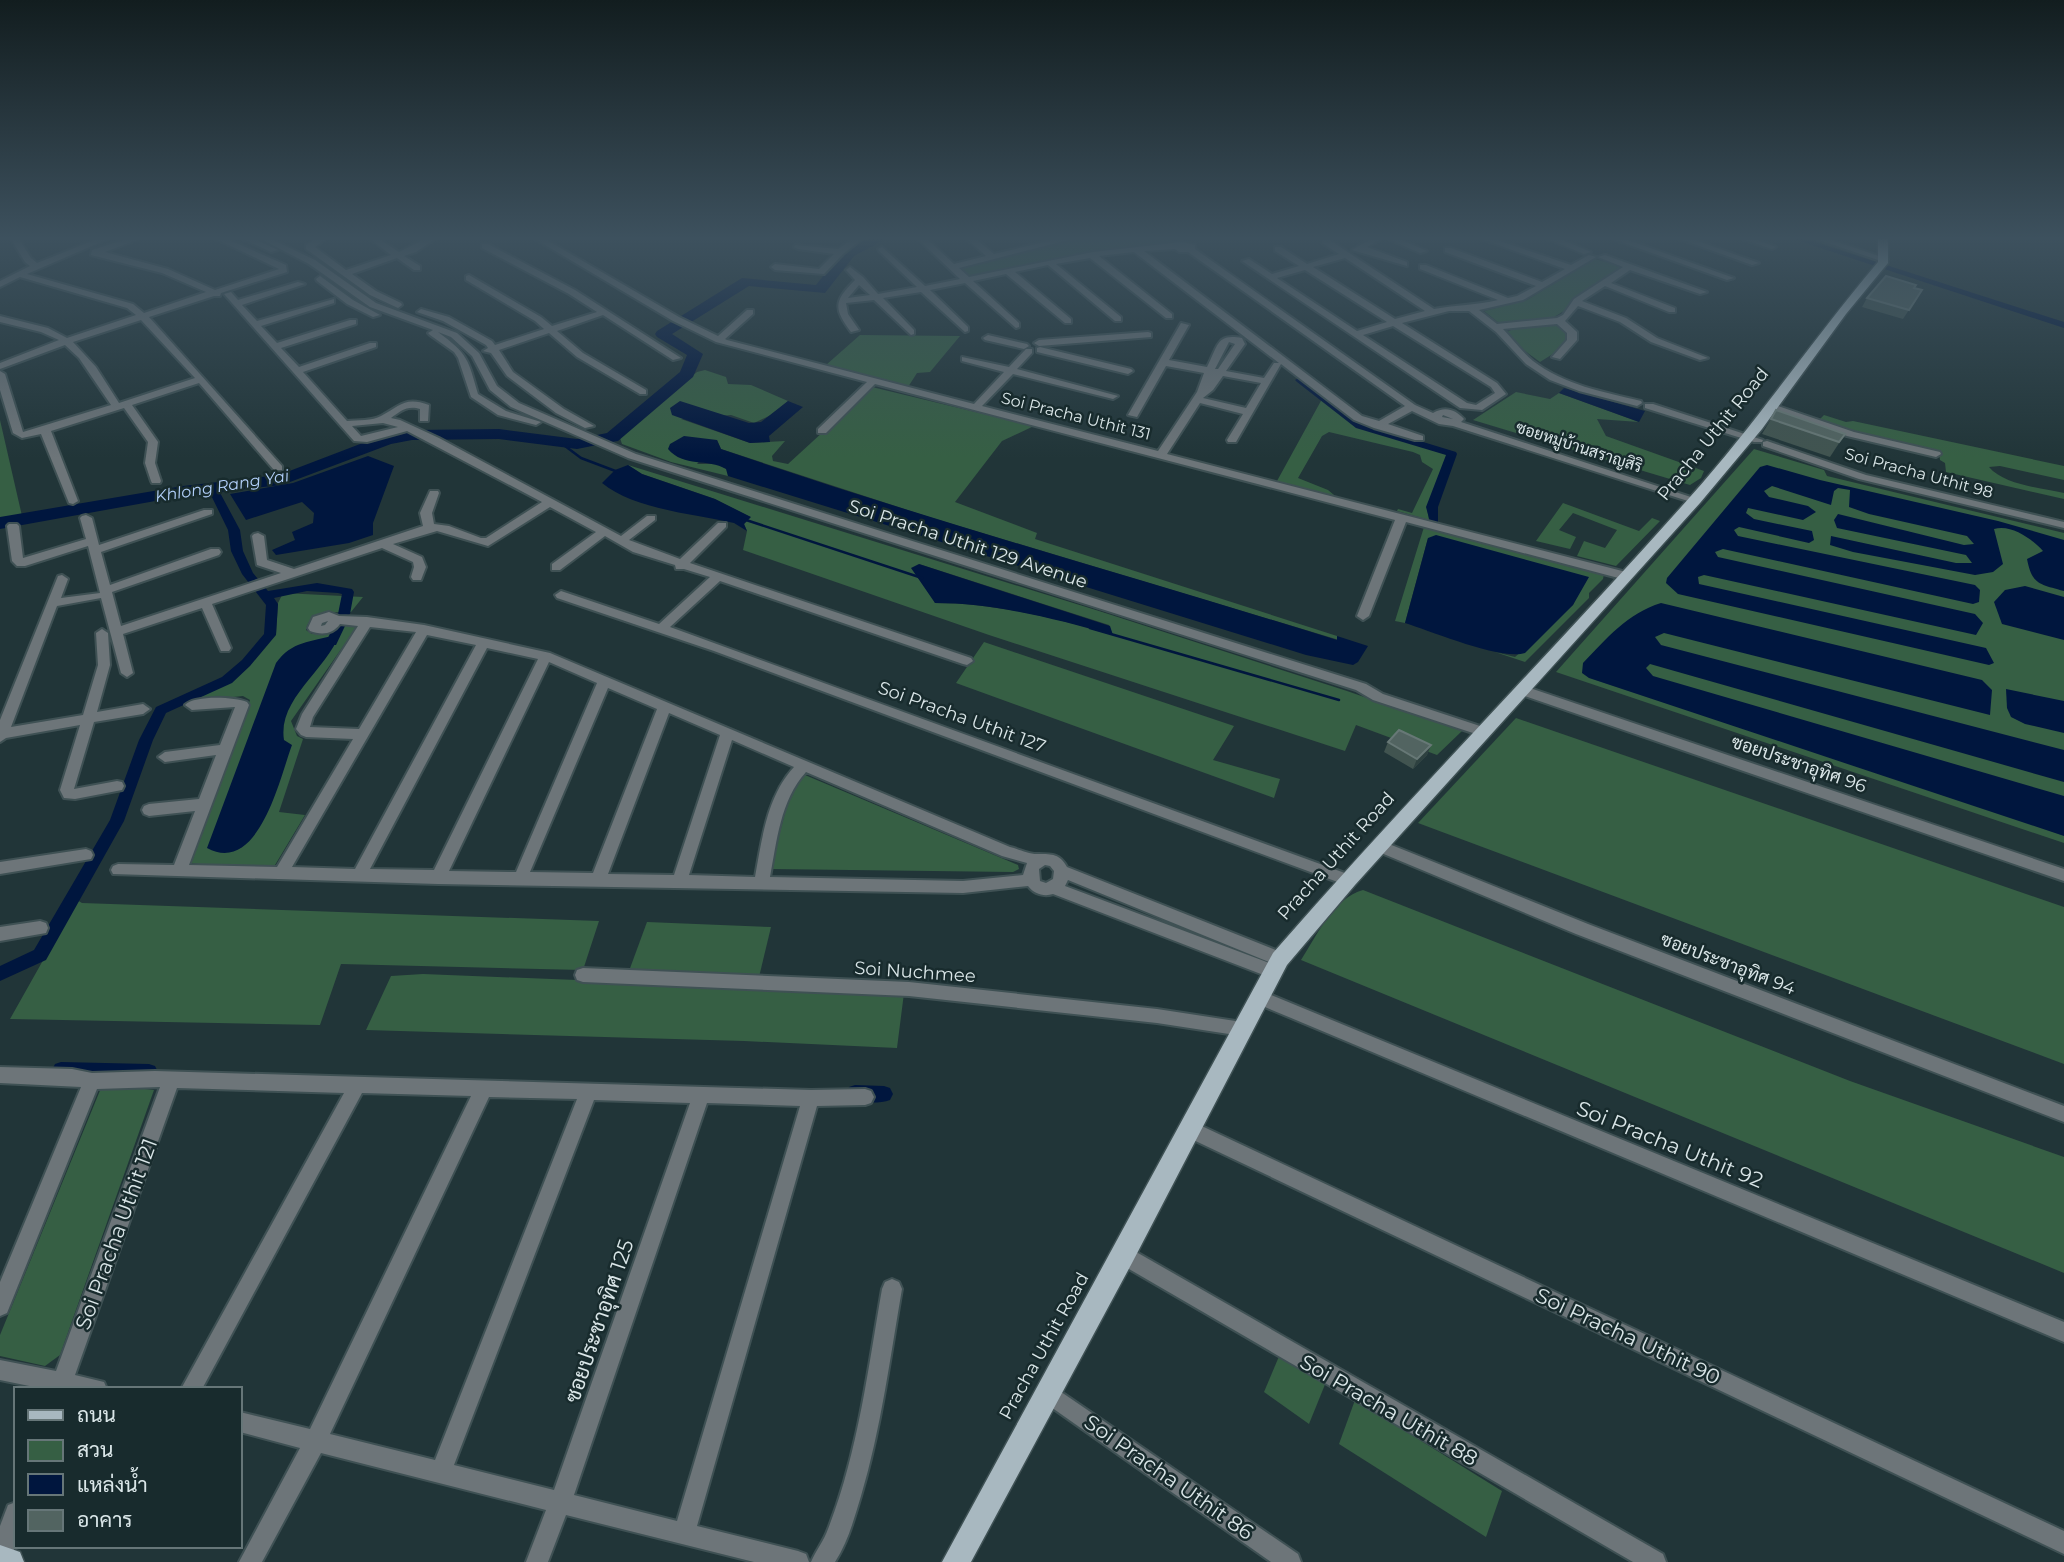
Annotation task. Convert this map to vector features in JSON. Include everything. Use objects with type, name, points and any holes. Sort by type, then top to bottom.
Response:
[{"type":"main road","name":"Pracha Uthit Road","points":[[956,1562],[1124,1255],[1277,966],[1348,880],[1698,496],[1758,440],[1772,407],[1842,312]]},
{"type":"main road","points":[[0,1558],[10,1562]]},
{"type":"street","points":[[138,312],[201,379],[278,468]]},
{"type":"street","points":[[0,366],[69,340],[158,312]]},
{"type":"street","points":[[242,312],[355,436],[362,440],[409,429]]},
{"type":"street","points":[[254,325],[296,312]]},
{"type":"street","name":"Soi Pracha Uthit 129 Avenue","points":[[372,312],[436,334],[463,358]]},
{"type":"street","name":"Soi Pracha Uthit 129 Avenue","points":[[391,312],[454,335],[476,355],[492,387],[515,405],[632,456],[1361,687],[1378,696],[1487,728]]},
{"type":"street","points":[[424,312],[477,334],[495,349],[510,374],[560,411],[589,426]]},
{"type":"street","points":[[523,312],[553,331],[580,355],[643,392]]},
{"type":"street","points":[[492,387],[474,394],[463,358],[553,331],[604,312],[676,358]]},
{"type":"street","name":"Soi Pracha Uthit 131","points":[[664,312],[719,340],[1626,576]]},
{"type":"street","points":[[719,340],[750,312]]},
{"type":"street","points":[[841,312],[854,330]]},
{"type":"street","points":[[891,312],[911,332]]},
{"type":"street","points":[[948,312],[965,329]]},
{"type":"street","points":[[1002,312],[1016,325]]},
{"type":"street","points":[[1057,312],[1068,321]]},
{"type":"street","points":[[1110,312],[1118,318]]},
{"type":"street","points":[[1164,312],[1169,316]]},
{"type":"street","points":[[1219,312],[1358,418],[1419,438]]},
{"type":"street","name":"ซอยหมู่บ้านสราญสิริ","points":[[1278,312],[1408,404],[1438,415],[1443,422],[1456,421],[1698,496]]},
{"type":"street","points":[[1323,312],[1471,409],[1478,408],[1500,394],[1494,385],[1378,312]]},
{"type":"street","points":[[1357,334],[1433,312]]},
{"type":"street","points":[[1476,312],[1495,327],[1529,362],[1553,378],[1637,403]]},
{"type":"street","points":[[1495,327],[1559,321],[1568,312]]},
{"type":"street","points":[[1602,312],[1623,320],[1654,340],[1703,358]]},
{"type":"street","points":[[0,319],[41,326],[69,340],[153,442],[150,463],[156,481]]},
{"type":"street","points":[[1557,357],[1572,340],[1572,332],[1559,321]]},
{"type":"street","points":[[275,348],[354,322]]},
{"type":"street","points":[[1133,415],[1184,325]]},
{"type":"street","points":[[976,407],[1033,348],[1148,335]]},
{"type":"street","points":[[989,338],[1128,371]]},
{"type":"street","points":[[296,371],[373,345]]},
{"type":"street","points":[[965,359],[1113,396]]},
{"type":"street","points":[[1162,362],[1266,381]]},
{"type":"street","points":[[1232,440],[1277,365]]},
{"type":"street","points":[[1161,454],[1215,371]]},
{"type":"street","points":[[0,374],[18,433],[45,430],[201,379]]},
{"type":"street","points":[[822,430],[873,381]]},
{"type":"street","name":"Soi Pracha Uthit 129 Avenue","points":[[474,394],[502,413],[564,428]]},
{"type":"street","points":[[1199,395],[1248,412]]},
{"type":"street","points":[[383,420],[396,409],[415,404],[425,407],[424,419]]},
{"type":"street","points":[[1378,426],[1408,404]]},
{"type":"street","name":"Soi Pracha Uthit 98","points":[[1649,406],[1863,477],[2064,525]]},
{"type":"street","points":[[1772,407],[1851,434],[1936,454]]},
{"type":"street","points":[[345,424],[383,420],[396,422],[436,440],[621,541],[680,565],[967,661]]},
{"type":"street","points":[[45,430],[73,501]]},
{"type":"street","points":[[429,527],[426,513],[434,493]]},
{"type":"street","points":[[117,632],[429,527],[443,526],[480,542],[488,542],[550,502]]},
{"type":"street","points":[[13,526],[18,561],[21,563],[208,512]]},
{"type":"street","points":[[621,541],[651,517]]},
{"type":"street","points":[[1363,616],[1402,517]]},
{"type":"street","points":[[86,518],[94,545],[101,593],[117,632],[127,673]]},
{"type":"street","points":[[680,565],[722,525]]},
{"type":"street","points":[[556,567],[603,532]]},
{"type":"street","points":[[258,536],[261,562],[294,572]]},
{"type":"street","points":[[381,543],[418,560],[420,567],[417,577]]},
{"type":"street","points":[[53,603],[101,593],[215,552]]},
{"type":"street","points":[[662,629],[718,576]]},
{"type":"street","points":[[1,735],[62,579]]},
{"type":"street","name":"Soi Pracha Uthit 127","points":[[561,595],[662,629],[1348,880]]},
{"type":"street","points":[[205,602],[225,648]]},
{"type":"street","points":[[336,620],[367,621],[424,629],[546,656],[1007,852],[1039,861],[1054,862],[1063,873],[1277,966]]},
{"type":"street","points":[[360,734],[306,732],[303,729],[307,717],[367,621]]},
{"type":"street","points":[[281,873],[360,734],[424,629]]},
{"type":"street","points":[[102,633],[104,665],[67,790],[69,794],[117,786]]},
{"type":"street","points":[[359,875],[484,642]]},
{"type":"street","points":[[438,878],[546,656]]},
{"type":"street","points":[[520,879],[604,681]]},
{"type":"street","name":"ซอยประชาอุทิศ 96","points":[[1521,690],[2064,875]]},
{"type":"street","points":[[179,871],[243,705],[234,702],[192,705]]},
{"type":"street","points":[[598,880],[664,708]]},
{"type":"street","points":[[1,735],[143,709]]},
{"type":"street","points":[[679,882],[727,734]]},
{"type":"street","points":[[165,757],[226,749]]},
{"type":"street","points":[[761,884],[783,793],[793,775],[804,765]]},
{"type":"street","points":[[149,810],[205,804]]},
{"type":"street","name":"ซอยประชาอุทิศ 94","points":[[1379,846],[1582,929],[2064,1114]]},
{"type":"street","points":[[0,868],[86,855]]},
{"type":"street","points":[[1030,880],[1029,871],[1039,861]]},
{"type":"street","points":[[118,870],[962,887],[1030,880],[1042,888],[1052,887],[1277,966]]},
{"type":"street","points":[[1052,887],[1061,881],[1063,873]]},
{"type":"street","points":[[0,934],[40,928]]},
{"type":"street","name":"Soi Nuchmee","points":[[583,975],[909,989],[1157,1016],[1242,1030]]},
{"type":"street","name":"Soi Pracha Uthit 92","points":[[1259,997],[2064,1332]]},
{"type":"street","points":[[0,1075],[72,1077],[92,1081],[171,1080],[811,1098],[866,1097]]},
{"type":"street","name":"Soi Pracha Uthit 121","points":[[62,1385],[171,1080]]},
{"type":"street","points":[[0,1306],[92,1081]]},
{"type":"street","points":[[192,1387],[358,1085]]},
{"type":"street","points":[[250,1562],[316,1440],[484,1088]]},
{"type":"street","points":[[441,1472],[589,1091]]},
{"type":"street","name":"ซอยประชาอุทิศ 125","points":[[537,1562],[560,1503],[701,1095]]},
{"type":"street","points":[[684,1534],[811,1098]]},
{"type":"street","name":"Soi Pracha Uthit 90","points":[[1191,1130],[2064,1543]]},
{"type":"street","name":"Soi Pracha Uthit 88","points":[[1124,1255],[1655,1562]]},
{"type":"street","points":[[822,1562],[835,1541],[852,1492],[892,1289]]},
{"type":"street","points":[[0,1370],[80,1387]]},
{"type":"street","name":"Soi Pracha Uthit 86","points":[[1048,1393],[1290,1562]]},
{"type":"street","points":[[242,1422],[797,1562]]},
{"type":"street","points":[[0,1558],[14,1519]]},
{"type":"green space","points":[[1485,312],[1562,312],[1551,319],[1500,324]]},
{"type":"green space","points":[[1556,324],[1568,333],[1567,345],[1540,362],[1507,332],[1515,328]]},
{"type":"green space","points":[[860,335],[960,336],[930,372],[917,373],[908,387],[826,365]]},
{"type":"green space","points":[[705,370],[726,377],[728,384],[751,385],[788,401],[771,415],[754,423],[731,415],[681,419],[750,443],[785,441],[772,456],[773,461],[788,464],[872,387],[1034,426],[1002,441],[955,502],[1037,533],[1035,539],[1337,636],[1339,640],[929,517],[721,449],[717,440],[697,464],[718,464],[727,469],[728,476],[671,462],[622,444],[620,438],[623,433],[697,372]]},
{"type":"green space","points":[[1516,392],[1550,399],[1559,393],[1639,422],[1597,419],[1606,436],[1704,471],[1701,478],[1690,485],[1473,420]]},
{"type":"green space","points":[[1322,399],[1356,426],[1448,454],[1427,508],[1429,520],[1397,511],[1398,509],[1412,513],[1433,469],[1422,462],[1420,455],[1413,452],[1329,432],[1322,436],[1298,478],[1334,495],[1328,496],[1277,481]]},
{"type":"green space","points":[[1824,415],[1846,422],[1853,421],[2064,466],[2064,480],[2000,466],[1989,467],[2014,482],[2064,493],[2064,499],[1946,472],[1939,452],[1853,433],[1818,421]]},
{"type":"green space","points":[[0,420],[22,516],[0,522]]},
{"type":"green space","points":[[1754,449],[1824,470],[1827,476],[2064,533],[2064,843],[1556,672]]},
{"type":"green space","points":[[628,465],[1099,611],[1462,731],[1437,755],[1356,725],[1345,751],[989,635],[743,550],[747,531],[744,524],[750,517],[715,499],[642,474]],"holes":[[[919,564],[1109,625],[1112,634],[1024,612],[935,603]]]},
{"type":"green space","points":[[1563,503],[1639,531],[1652,518],[1660,521],[1616,566],[1577,556],[1584,541],[1605,548],[1617,530],[1573,513],[1559,530],[1576,537],[1570,549],[1536,541]]},
{"type":"green space","points":[[1424,527],[1604,574],[1603,579],[1589,593],[1589,598],[1525,662],[1495,652],[1515,657],[1573,605],[1579,591],[1428,538],[1405,623],[1395,621]]},
{"type":"green space","points":[[283,593],[363,597],[351,612],[330,613],[312,618],[306,630],[312,634],[324,632],[340,622],[358,625],[291,721],[297,736],[303,739],[279,812],[305,815],[272,870],[189,863],[188,856],[250,700],[243,696],[185,702],[227,683],[255,658],[276,634],[278,603]]},
{"type":"green space","points":[[984,642],[1234,726],[1213,760],[1280,779],[1274,798],[956,683]]},
{"type":"green space","points":[[1516,718],[2064,907],[2064,1064],[1418,823]]},
{"type":"green space","points":[[805,775],[1018,865],[1019,869],[1013,872],[770,869],[793,783]]},
{"type":"green space","points":[[1363,890],[1850,1081],[2064,1157],[2064,1273],[1301,960],[1335,909],[1353,894]]},
{"type":"green space","points":[[77,900],[82,903],[599,921],[583,970],[341,964],[320,1025],[10,1019]]},
{"type":"green space","points":[[647,922],[771,927],[759,977],[629,971]]},
{"type":"green space","points":[[423,974],[904,993],[897,1048],[366,1030],[391,976]]},
{"type":"green space","points":[[120,1086],[154,1090],[60,1355],[45,1366],[0,1356],[0,1335],[101,1088]]},
{"type":"green space","points":[[1280,1354],[1326,1382],[1309,1424],[1264,1392]]},
{"type":"green space","points":[[1355,1400],[1502,1491],[1486,1537],[1339,1444]]},
{"type":"water","points":[[1564,388],[1645,411],[1639,422],[1559,393]]},
{"type":"water","points":[[680,401],[749,423],[761,422],[788,401],[803,407],[769,436],[770,442],[750,443],[672,415],[670,408]]},
{"type":"water","points":[[684,436],[717,440],[721,449],[797,475],[1337,640],[1337,636],[1368,646],[1353,665],[1306,655],[728,476],[726,469],[719,466],[689,461],[674,455],[668,449],[670,444]]},
{"type":"water","points":[[368,456],[394,466],[373,523],[373,535],[349,543],[276,555],[272,550],[295,540],[292,532],[313,523],[314,513],[302,502],[246,520],[230,494],[293,483]]},
{"type":"water","points":[[628,465],[642,474],[715,499],[751,517],[744,524],[747,531],[734,523],[647,505],[615,492],[602,483],[615,470]]},
{"type":"water","points":[[1767,465],[1998,521],[2064,540],[2064,591],[2043,585],[2035,579],[2027,559],[2043,551],[2033,541],[2014,530],[1994,529],[2003,564],[1993,572],[1975,575],[1853,552],[1830,545],[1831,536],[1956,563],[1972,563],[1966,555],[1837,528],[1834,520],[1838,514],[1964,545],[1974,544],[1967,536],[1849,507],[1850,490],[1838,488],[1834,491],[1831,505],[1772,486],[1764,491],[1769,497],[1808,506],[1816,512],[1803,520],[1748,508],[1746,513],[1754,519],[1812,531],[1814,540],[1809,543],[1739,527],[1734,530],[1738,536],[1975,585],[1980,590],[1979,602],[1973,604],[1723,549],[1715,552],[1718,557],[1975,614],[1983,623],[1976,635],[1704,575],[1698,577],[1699,584],[1986,648],[1994,663],[1989,665],[1678,594],[1666,583],[1667,578],[1760,467]]},
{"type":"water","points":[[1436,535],[1589,577],[1573,605],[1525,653],[1500,653],[1484,649],[1405,623],[1428,538]]},
{"type":"water","points":[[919,564],[1110,626],[1113,635],[1002,609],[935,603],[911,568]]},
{"type":"water","points":[[2025,586],[2064,597],[2064,640],[2002,624],[1994,602],[2005,590]]},
{"type":"water","points":[[1661,603],[1982,680],[1992,690],[1990,715],[1664,633],[1655,637],[1661,645],[2064,750],[2064,782],[1650,664],[1646,668],[1653,676],[2064,796],[2064,836],[1589,678],[1582,673],[1583,663],[1618,628],[1638,613]]},
{"type":"water","points":[[342,626],[337,641],[289,709],[284,724],[284,740],[292,745],[274,799],[254,836],[241,848],[225,853],[207,848],[276,663],[295,646],[336,635]]},
{"type":"water","points":[[2006,689],[2064,701],[2064,733],[2025,724],[2011,717],[2007,708]]},
{"type":"building","points":[[1776,410],[1845,434],[1839,442],[1771,419]]},
{"type":"building","points":[[1399,730],[1431,745],[1417,759],[1388,742]]},
{"type":"waterway","name":"Khlong Rang Yai","points":[[0,523],[183,491],[282,480],[387,440],[412,435],[499,434],[577,444],[612,437],[687,374],[695,354],[662,334],[697,312]]},
{"type":"waterway","points":[[2023,312],[2064,325]]},
{"type":"waterway","points":[[1300,380],[1360,426],[1452,454],[1432,507],[1434,520]]},
{"type":"waterway","points":[[561,443],[581,458],[618,472]]},
{"type":"waterway","points":[[0,974],[40,955],[117,821],[146,740],[161,710],[227,680],[270,635],[272,604],[248,574],[237,551],[234,530],[213,489]]},
{"type":"waterway","points":[[743,519],[922,578]]},
{"type":"waterway","points":[[1435,530],[1436,535]]},
{"type":"waterway","points":[[266,596],[307,588],[338,589],[348,592],[344,614]]},
{"type":"waterway","points":[[332,642],[339,626]]},
{"type":"waterway","points":[[1090,628],[1339,700]]},
{"type":"waterway","points":[[61,1070],[149,1072]]},
{"type":"waterway","points":[[855,1093],[884,1094]]}]
